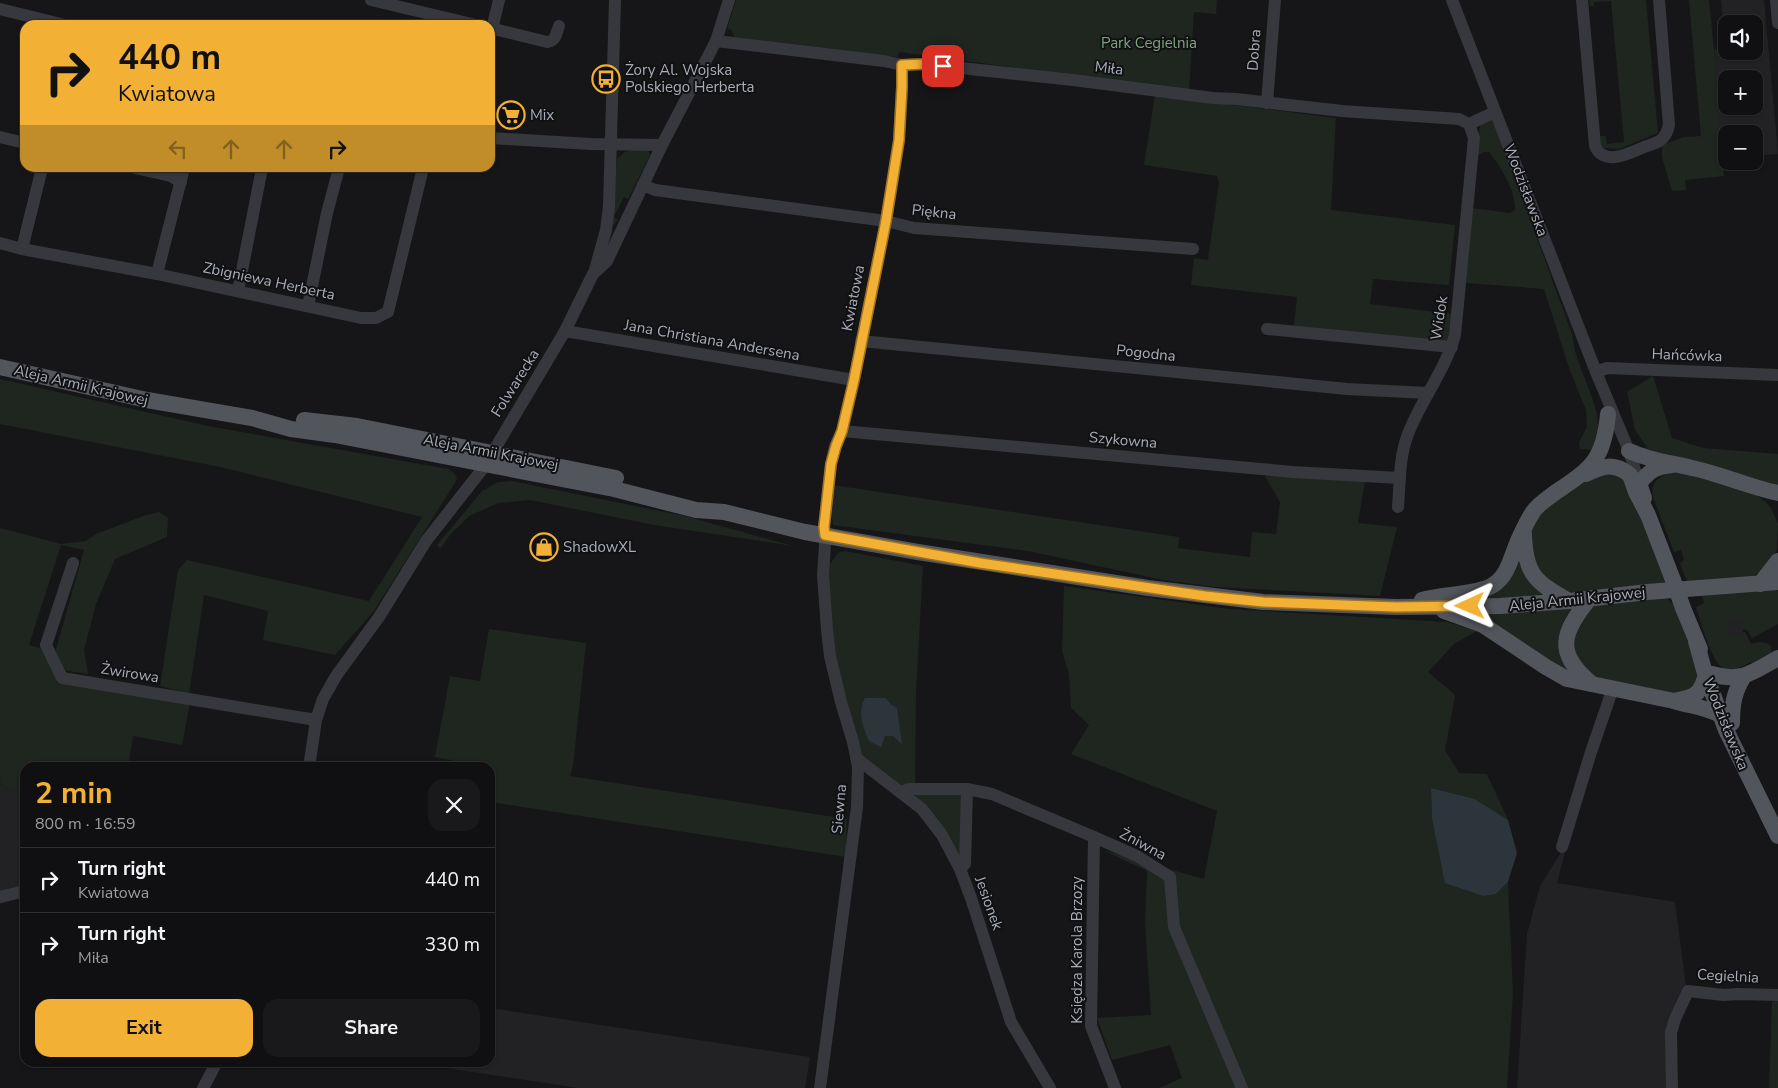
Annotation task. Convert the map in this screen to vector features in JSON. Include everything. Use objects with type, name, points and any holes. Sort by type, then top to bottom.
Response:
[{"type":"main road","name":"Aleja Armii Krajowej","points":[[0,366],[147,400],[252,418],[291,429],[638,483],[698,501],[724,512],[825,535],[980,563],[1205,596],[1263,602],[1396,607],[1500,606],[1778,582]]},
{"type":"main road","points":[[1396,607],[1430,597],[1484,589],[1494,585],[1506,572],[1528,520],[1537,507],[1574,480],[1595,460],[1606,434],[1608,414]]},
{"type":"main road","points":[[1629,450],[1647,458],[1721,475],[1761,489],[1778,492]]},
{"type":"main road","points":[[1574,480],[1600,467],[1617,467],[1635,479],[1652,469],[1675,464]]},
{"type":"main road","name":"Wodzisławska","points":[[1635,479],[1726,719],[1756,780],[1763,804],[1778,836]]},
{"type":"main road","points":[[1761,489],[1778,506]]},
{"type":"main road","points":[[1524,530],[1525,554],[1532,573],[1544,586],[1569,601]]},
{"type":"main road","points":[[1760,584],[1778,561]]},
{"type":"main road","points":[[1590,598],[1574,618],[1568,630],[1566,640],[1570,659],[1582,676],[1592,684]]},
{"type":"main road","points":[[1438,607],[1446,612],[1483,625],[1546,668],[1568,679],[1674,701],[1708,710],[1726,719],[1733,697],[1744,676]]},
{"type":"main road","points":[[1674,701],[1693,697],[1709,675],[1728,678],[1744,676],[1778,658]]},
{"type":"street","points":[[371,0],[455,20]]},
{"type":"street","points":[[493,20],[499,0]]},
{"type":"street","points":[[593,274],[606,230],[609,206],[615,0]]},
{"type":"street","name":"Folwarecka","points":[[310,762],[316,720],[323,699],[336,676],[379,616],[416,555],[489,459],[565,331],[593,274],[607,260],[662,145],[716,42],[730,0]]},
{"type":"street","name":"Dobra","points":[[1267,103],[1274,0]]},
{"type":"street","name":"Wodzisławska","points":[[1452,0],[1597,376],[1629,450],[1635,479]]},
{"type":"street","points":[[1582,0],[1595,146],[1601,154],[1614,157],[1661,140],[1670,125],[1659,0]]},
{"type":"street","points":[[1776,0],[1778,23]]},
{"type":"street","points":[[0,8],[47,20]]},
{"type":"street","points":[[495,30],[552,42],[555,39],[559,26]]},
{"type":"street","name":"Miła","points":[[716,42],[884,61],[902,65],[924,64],[1081,81],[1213,98],[1459,119],[1469,124]]},
{"type":"street","name":"Kwiatowa","points":[[825,535],[824,527],[831,464],[842,431],[854,380],[886,221],[899,140],[902,65]]},
{"type":"street","points":[[1469,124],[1495,112]]},
{"type":"street","name":"Widok","points":[[1398,507],[1402,461],[1408,436],[1452,347],[1458,317],[1474,138],[1469,124]]},
{"type":"street","points":[[0,137],[20,141]]},
{"type":"street","points":[[495,138],[662,145]]},
{"type":"street","points":[[22,249],[41,172]]},
{"type":"street","points":[[153,172],[171,176],[180,182]]},
{"type":"street","points":[[157,274],[183,172]]},
{"type":"street","points":[[238,291],[261,172]]},
{"type":"street","points":[[308,306],[327,212],[338,172]]},
{"type":"street","name":"Zbigniewa Herberta","points":[[0,243],[22,249],[157,274],[360,318],[376,318],[388,312],[420,172]]},
{"type":"street","name":"Piękna","points":[[643,185],[655,190],[886,221],[914,228],[1193,249]]},
{"type":"street","points":[[606,230],[614,245]]},
{"type":"street","points":[[1266,329],[1452,347]]},
{"type":"street","name":"Jana Christiana Andersena","points":[[565,331],[854,380]]},
{"type":"street","name":"Pogodna","points":[[862,341],[1347,389],[1428,393]]},
{"type":"street","name":"Hańcówka","points":[[1597,376],[1607,368],[1778,375]]},
{"type":"street","name":"Wodzisławska","points":[[1597,376],[1608,414],[1635,479]]},
{"type":"street","name":"Szykowna","points":[[842,431],[1293,472],[1400,478]]},
{"type":"street","name":"Siewna","points":[[820,1088],[857,806],[858,766],[830,656],[823,575],[825,535]]},
{"type":"street","name":"Żwirowa","points":[[73,563],[46,645],[62,678],[316,720]]},
{"type":"street","points":[[1562,847],[1613,688]]},
{"type":"street","name":"Jesionek","points":[[856,758],[922,809],[937,828],[960,869],[972,898],[1011,1022],[1050,1088]]},
{"type":"street","name":"Żniwna","points":[[901,792],[909,789],[967,789],[992,794],[1137,856],[1170,877],[1174,927],[1242,1088]]},
{"type":"street","points":[[960,869],[965,864],[967,789]]},
{"type":"street","name":"Księdza Karola Brzozy","points":[[1094,837],[1091,1026],[1115,1088]]},
{"type":"street","points":[[0,897],[20,892]]},
{"type":"street","name":"Cegielnia","points":[[1672,1088],[1671,1033],[1675,1019],[1688,991],[1724,995],[1778,995]]},
{"type":"street","points":[[203,1088],[214,1067]]},
{"type":"shaded area","points":[[1721,0],[1764,0],[1778,154],[1763,155],[1763,125],[1720,125],[1719,115],[1763,115],[1763,70],[1718,70],[1718,104],[1714,49],[1718,49],[1718,60],[1763,60],[1763,15],[1723,15]]},
{"type":"shaded area","points":[[1743,619],[1743,637],[1727,637],[1726,620]]},
{"type":"shaded area","points":[[865,698],[885,698],[897,708],[902,744],[893,736],[885,736],[881,747],[869,741],[861,714]]},
{"type":"shaded area","points":[[0,776],[3,787],[20,792],[20,898],[0,904]]},
{"type":"shaded area","points":[[1431,788],[1475,799],[1508,820],[1517,853],[1508,882],[1496,894],[1483,896],[1445,883],[1432,818]]},
{"type":"shaded area","points":[[1568,841],[1557,883],[1675,902],[1686,986],[1670,1023],[1669,1088],[1517,1088],[1527,934],[1540,886]]},
{"type":"shaded area","points":[[495,1009],[810,1057],[805,1088],[578,1088],[440,1067],[495,1067]]},
{"type":"green space","name":"Park Cegielnia","points":[[736,0],[1217,0],[1216,14],[1194,12],[1189,91],[899,52],[898,57],[740,41],[735,38],[731,30],[727,29]]},
{"type":"green space","points":[[1589,0],[1646,0],[1658,133],[1619,149],[1604,148],[1600,144],[1600,136],[1606,136],[1607,144],[1624,142],[1611,1],[1594,2],[1594,6],[1590,6]]},
{"type":"green space","points":[[1689,0],[1709,0],[1720,125],[1718,125],[1718,170],[1724,170],[1724,176],[1685,180],[1686,190],[1672,191],[1662,157],[1662,145],[1684,137],[1701,136]]},
{"type":"green space","points":[[1155,95],[1336,118],[1331,210],[1455,225],[1449,285],[1373,279],[1370,304],[1452,314],[1448,344],[1294,326],[1297,297],[1191,285],[1194,258],[1208,260],[1219,183],[1217,176],[1144,165]]},
{"type":"green space","points":[[1491,120],[1495,124],[1572,334],[1576,354],[1594,404],[1598,429],[1596,440],[1591,450],[1580,449],[1579,442],[1587,427],[1586,410],[1570,371],[1544,289],[1466,283],[1472,208],[1510,213],[1515,210],[1510,187],[1494,158],[1489,152],[1484,152],[1477,156],[1480,124]]},
{"type":"green space","points":[[645,150],[650,155],[628,199],[624,197],[614,217],[618,220],[611,228],[617,159],[625,152]]},
{"type":"green space","points":[[1653,376],[1672,438],[1703,448],[1778,454],[1778,485],[1648,449],[1635,430],[1627,392]]},
{"type":"green space","points":[[0,379],[208,426],[448,469],[457,477],[374,611],[335,655],[263,640],[268,611],[204,595],[189,694],[160,686],[178,570],[187,560],[369,601],[422,517],[225,468],[0,424]]},
{"type":"green space","points":[[1663,469],[1697,474],[1754,494],[1764,501],[1771,508],[1778,524],[1777,549],[1773,558],[1753,576],[1687,582],[1680,563],[1684,560],[1681,550],[1674,552],[1653,497],[1652,490],[1654,484],[1665,475]]},
{"type":"green space","points":[[1609,471],[1629,482],[1667,583],[1576,593],[1566,591],[1544,577],[1533,558],[1531,531],[1539,513],[1596,472]]},
{"type":"green space","points":[[1265,476],[1365,481],[1358,523],[1397,527],[1380,596],[1216,587],[1163,580],[1028,551],[833,525],[831,510],[833,485],[1179,537],[1178,548],[1250,557],[1252,532],[1276,534],[1280,502]]},
{"type":"green space","points":[[512,481],[685,516],[793,546],[654,525],[530,500],[498,503],[469,516],[450,535],[440,549],[437,545],[482,491],[498,482]]},
{"type":"green space","points":[[159,512],[168,518],[167,537],[115,559],[96,604],[84,650],[88,674],[62,670],[55,653],[84,550],[61,545],[29,645],[43,649],[58,683],[190,703],[182,745],[133,736],[129,762],[20,762],[20,792],[3,787],[0,776],[0,528],[61,544],[86,541],[96,534]]},
{"type":"green space","points":[[845,551],[923,566],[916,691],[915,785],[902,788],[860,755],[834,652],[827,568],[838,553]]},
{"type":"green space","points":[[1517,557],[1547,596],[1473,601]]},
{"type":"green space","points":[[1064,586],[1229,609],[1447,622],[1477,631],[1454,644],[1428,672],[1455,695],[1445,750],[1459,773],[1487,774],[1508,820],[1475,799],[1431,788],[1432,818],[1496,894],[1508,882],[1513,993],[1507,1088],[1159,1088],[1182,1078],[1170,1045],[1112,1060],[1097,1018],[1151,1015],[1145,923],[1147,871],[1103,850],[1204,879],[1217,811],[1071,754],[1089,725],[1071,708],[1069,674],[1062,651]]},
{"type":"green space","points":[[1778,589],[1778,624],[1752,638],[1747,630],[1742,629],[1742,620],[1727,621],[1728,636],[1742,636],[1742,632],[1745,632],[1751,644],[1767,643],[1772,651],[1771,656],[1753,666],[1751,662],[1735,669],[1724,669],[1715,659],[1703,631],[1696,607],[1704,603],[1702,595]]},
{"type":"green space","points":[[1666,597],[1676,608],[1699,665],[1697,686],[1680,695],[1597,678],[1580,665],[1573,643],[1577,624],[1590,609],[1597,605]]},
{"type":"green space","points":[[1573,607],[1566,616],[1561,629],[1570,673],[1473,612]]},
{"type":"green space","points":[[489,629],[586,643],[573,766],[570,776],[847,819],[846,857],[495,803],[495,762],[460,762],[435,757],[450,676],[480,681]]},
{"type":"green space","points":[[913,794],[961,794],[961,856],[956,854],[937,821]]},
{"type":"green space","points":[[1778,1000],[1778,1088],[1769,1088],[1772,1002]]},
{"type":"place","name":"Żory Al. Wojska Polskiego Herberta","points":[[606,79]]},
{"type":"place","name":"Mix","points":[[511,115]]},
{"type":"place","name":"ShadowXL","points":[[544,547]]},
{"type":"route","points":[[943,66],[924,64],[902,65],[899,140],[886,221],[854,380],[842,431],[831,464],[827,490],[825,535],[980,563],[1205,596],[1263,602],[1396,607],[1470,606]]}]
